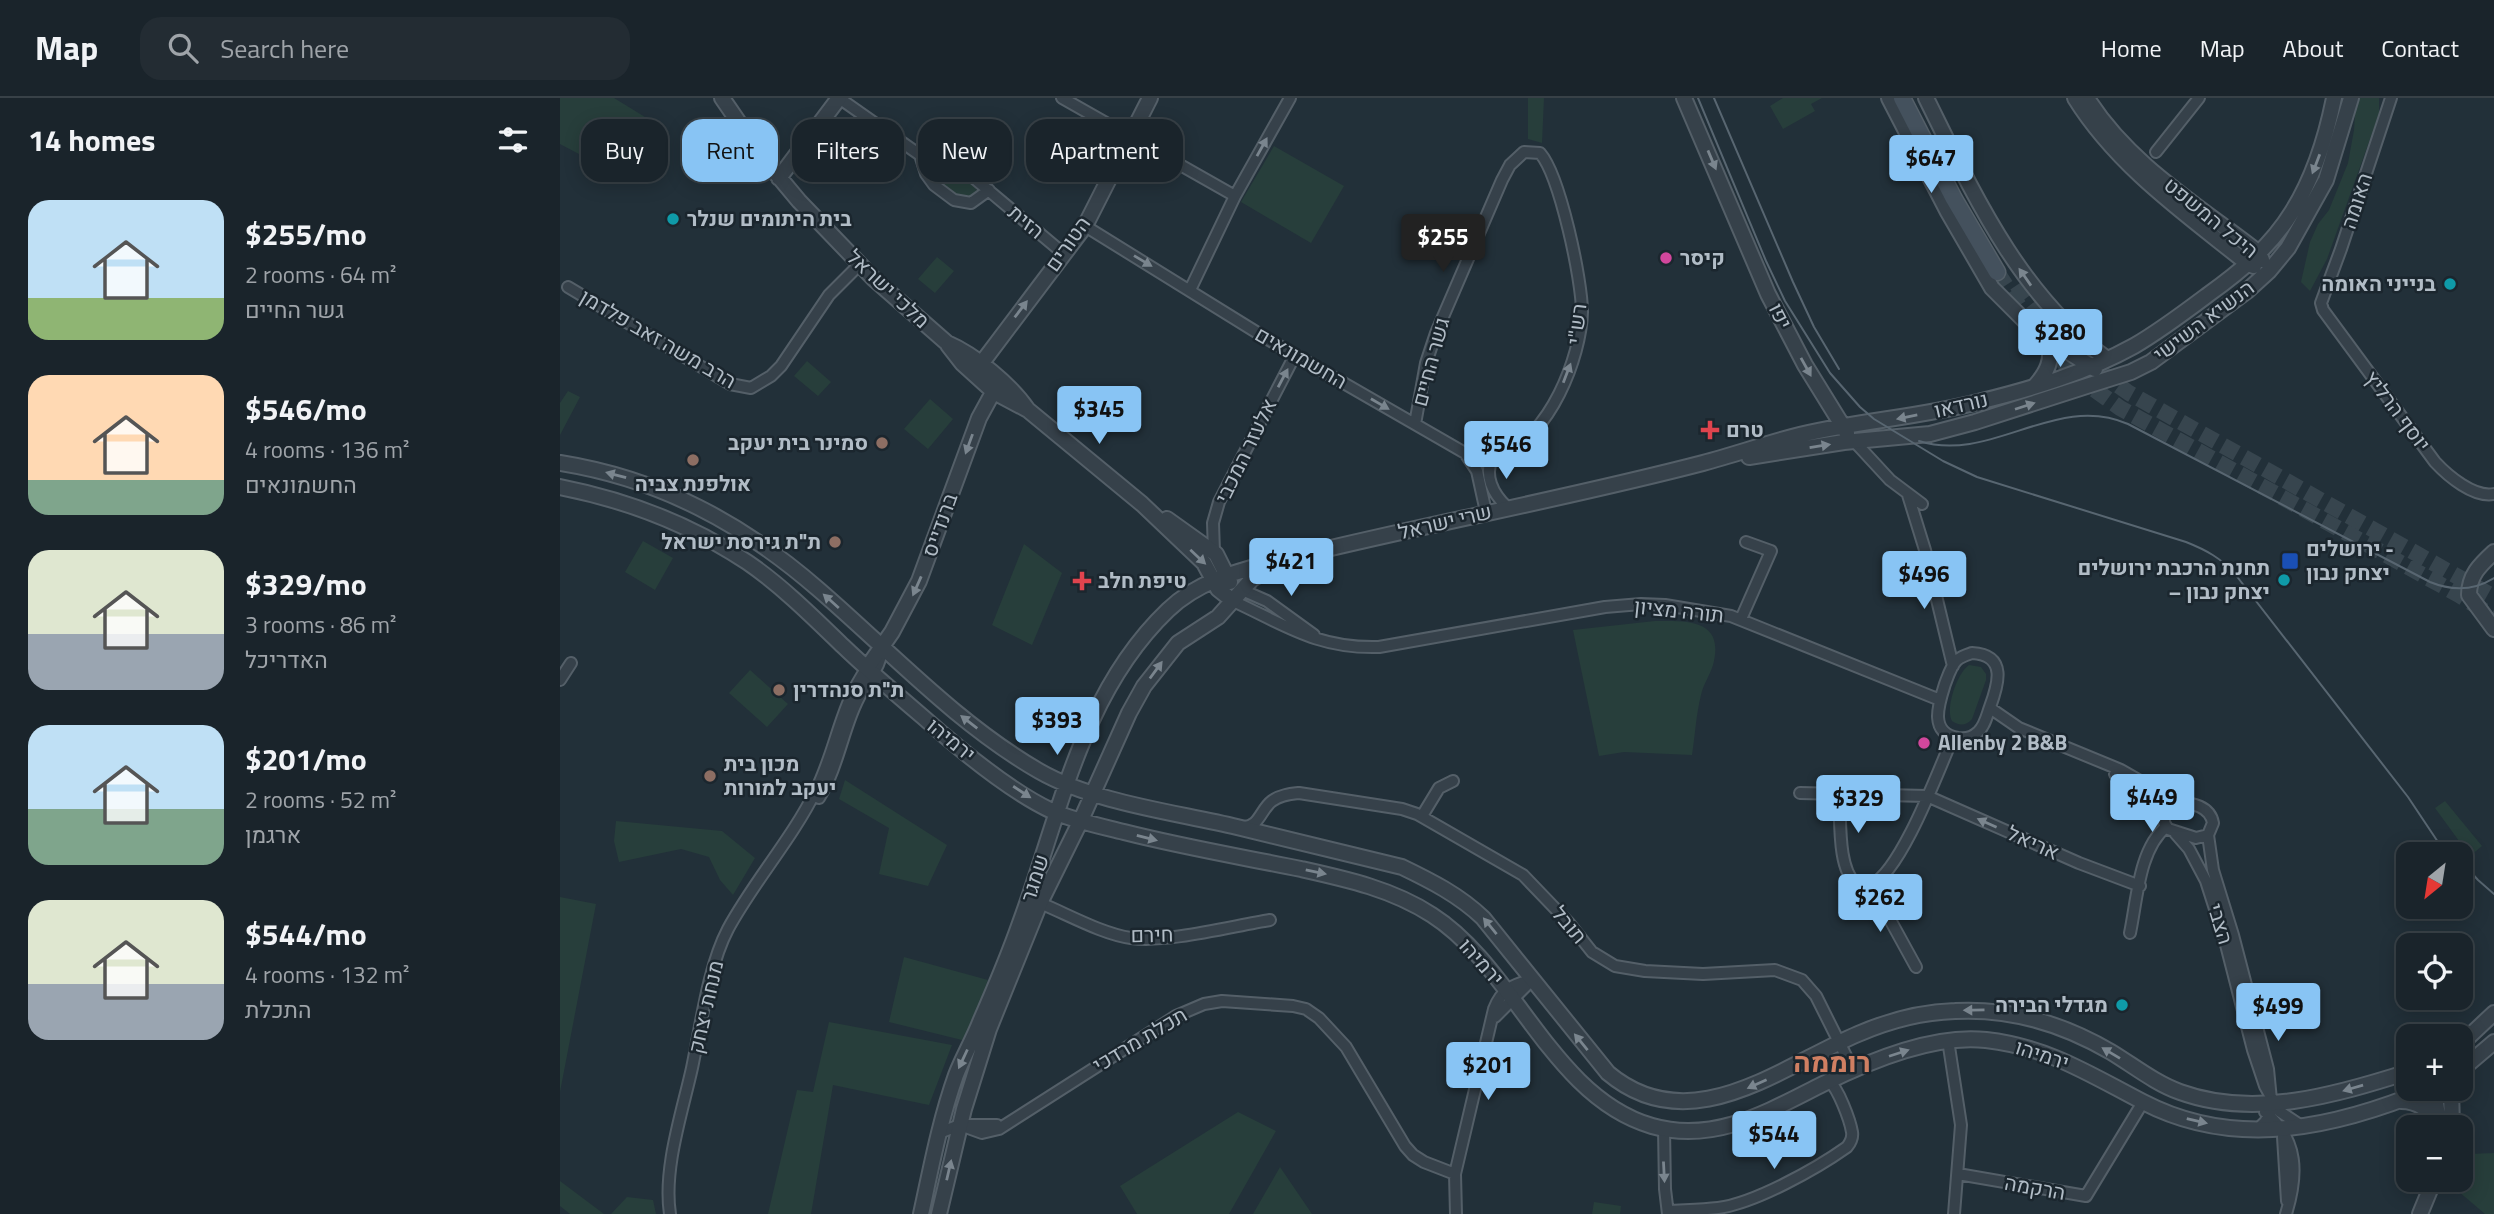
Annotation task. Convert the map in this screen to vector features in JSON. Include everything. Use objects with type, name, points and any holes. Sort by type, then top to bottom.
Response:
[{"type":"main road","points":[[1902,98],[1942,177],[2001,269],[1914,98]]},
{"type":"street","name":"מלכי ישראל","points":[[722,98],[781,174],[859,265],[947,343],[981,364],[1028,410],[1142,504],[1219,578]]},
{"type":"street","points":[[781,174],[839,98]]},
{"type":"street","name":"הזית","points":[[839,98],[918,154]]},
{"type":"street","points":[[1062,98],[1100,119]]},
{"type":"street","name":"הטורים","points":[[1139,119],[1150,98]]},
{"type":"street","points":[[1190,290],[1235,196],[1290,98]]},
{"type":"street","name":"יפו","points":[[1684,98],[1768,293],[1823,397],[1880,470],[1922,504]]},
{"type":"street","points":[[1889,98],[1948,212],[1992,288],[2018,317],[2049,341],[2112,378]]},
{"type":"street","points":[[1926,98],[1961,168],[2021,271],[2053,312],[2107,359]]},
{"type":"street","name":"היכל המשפט","points":[[2075,98],[2101,134],[2139,175],[2248,264],[2269,271]]},
{"type":"street","name":"היכל המשפט","points":[[2087,98],[2115,134],[2145,164],[2259,253],[2269,271]]},
{"type":"street","points":[[2156,152],[2199,98]]},
{"type":"street","name":"הנשיא השישי","points":[[2107,359],[2155,332],[2248,264],[2259,253],[2291,213],[2308,181],[2325,135],[2334,98]]},
{"type":"street","name":"הנשיא השישי","points":[[2112,378],[2138,369],[2156,358],[2224,309],[2269,271],[2292,242],[2319,196],[2334,159],[2351,98]]},
{"type":"street","name":"האומה","points":[[2321,303],[2391,98]]},
{"type":"street","name":"גשר החיים","points":[[1415,424],[1426,363],[1443,313],[1502,180],[1510,165],[1524,152]]},
{"type":"street","name":"רש\"י","points":[[1493,456],[1525,441],[1549,413],[1568,372],[1581,320],[1577,270],[1555,180],[1540,153],[1524,152]]},
{"type":"street","points":[[1183,166],[1235,196]]},
{"type":"street","name":"הזית","points":[[932,182],[954,200],[971,203],[989,190]]},
{"type":"street","name":"הזית","points":[[979,182],[1063,253]]},
{"type":"street","name":"הטורים","points":[[981,364],[1085,226],[1107,182]]},
{"type":"street","name":"החשמונאים","points":[[1085,226],[1295,355],[1465,453]]},
{"type":"street","name":"הרב משה זאב פלדמן","points":[[568,287],[730,384],[751,388],[762,383],[781,366],[829,295],[859,265]]},
{"type":"street","name":"יוסף הרליץ","points":[[2321,303],[2325,316],[2435,463],[2482,495],[2494,494]]},
{"type":"street","points":[[2034,387],[2048,368],[2049,341]]},
{"type":"street","name":"מלכי ישראל","points":[[947,343],[962,363],[994,392],[1028,410]]},
{"type":"street","name":"אלעזר המכבי","points":[[1213,552],[1213,523],[1219,502],[1295,355]]},
{"type":"street","name":"נורדאו","points":[[1847,426],[1937,411],[2034,387],[2107,359]]},
{"type":"street","points":[[962,363],[974,367],[981,364]]},
{"type":"street","name":"נורדאו","points":[[1858,440],[1930,433],[1975,422],[2112,378]]},
{"type":"street","points":[[994,392],[1002,388],[1010,390]]},
{"type":"street","name":"ברנדייס","points":[[870,671],[919,581],[979,418],[994,392]]},
{"type":"street","points":[[1817,431],[1825,415],[1823,397]]},
{"type":"street","name":"שרי ישראל","points":[[1219,578],[1309,553],[1704,463],[1817,431],[1847,426]]},
{"type":"street","name":"שרי ישראל","points":[[1704,463],[1858,440]]},
{"type":"street","points":[[1465,453],[1493,456],[1489,466],[1490,481],[1496,495],[1507,508]]},
{"type":"street","points":[[1465,453],[1477,471],[1486,512]]},
{"type":"street","name":"ירמיהו","points":[[560,463],[645,483],[690,502],[727,522],[817,588],[962,717],[1019,759],[1046,775],[1093,793],[1402,867],[1435,883],[1469,904],[1483,918],[1608,1073],[1630,1088],[1654,1097],[1687,1101],[1728,1095],[1755,1086],[1839,1042],[1873,1028],[1922,1014],[1971,1010],[2006,1012],[2042,1021],[2093,1042],[2179,1092],[2206,1099],[2252,1103],[2271,1110],[2297,1100],[2343,1091],[2396,1076]]},
{"type":"street","name":"ירמיהו","points":[[560,487],[643,510],[715,543],[749,564],[781,588],[943,734],[1029,797],[1056,812],[1152,839],[1337,877],[1385,892],[1433,915],[1465,943],[1510,994],[1565,1065],[1589,1088],[1610,1106],[1664,1129],[1696,1132],[1730,1126],[1833,1087],[1853,1070],[1915,1048],[1948,1041],[1984,1040],[2041,1052],[2087,1071],[2143,1102],[2177,1116],[2254,1131],[2283,1123],[2305,1127],[2400,1101]]},
{"type":"street","points":[[1908,495],[1926,550],[1952,666]]},
{"type":"street","name":"מלכי ישראל","points":[[1142,504],[1213,552],[1221,562],[1219,578],[1223,594],[1238,596]]},
{"type":"street","points":[[1741,619],[1771,551],[1746,542]]},
{"type":"street","points":[[1213,552],[1233,562],[1256,566]]},
{"type":"street","points":[[2492,621],[2469,595],[2469,584],[2475,571],[2494,552]]},
{"type":"street","name":"שרי ישראל","points":[[1238,596],[1252,579],[1266,569],[1309,553]]},
{"type":"street","name":"שמגר","points":[[921,1214],[939,1133],[962,1062],[1020,925],[1056,812],[1082,743],[1111,684],[1144,637],[1178,601],[1219,578]]},
{"type":"street","name":"שמגר","points":[[939,1214],[960,1125],[989,1029],[1040,903],[1129,713],[1161,663],[1182,639],[1218,617],[1238,596]]},
{"type":"street","name":"תורה מציון","points":[[1238,596],[1256,611],[1289,630],[1356,647],[1379,646],[1605,607],[1665,605],[1741,619],[1940,700]]},
{"type":"street","points":[[1972,653],[1982,655],[1993,663],[1998,672],[1999,682],[1983,724],[1977,733],[1963,738],[1953,737],[1943,731],[1938,721],[1937,711],[1952,666],[1962,656],[1972,653]]},
{"type":"street","points":[[560,680],[570,663]]},
{"type":"street","name":"מנחת יצחק","points":[[670,1214],[668,1194],[673,1159],[703,1013],[722,941],[743,902],[798,821],[824,773],[848,699],[870,671]]},
{"type":"street","points":[[1990,708],[2004,720],[2042,739],[2121,770],[2177,802],[2208,811],[2213,822],[2208,835],[2196,838],[2170,830],[2151,799],[2095,760]]},
{"type":"street","points":[[1839,794],[1847,872],[1856,884],[1871,885],[1886,874],[1895,861],[1953,737]]},
{"type":"street","points":[[1046,775],[1066,764],[1082,743]]},
{"type":"street","points":[[1422,816],[1439,788],[1453,781]]},
{"type":"street","name":"תובל","points":[[1237,827],[1250,827],[1273,800],[1299,793],[1402,809],[1422,816],[1524,875],[1592,952],[1604,961],[1624,969],[1692,974],[1783,971],[1802,980],[1810,988],[1853,1070]]},
{"type":"street","points":[[1800,793],[1927,796]]},
{"type":"street","name":"אריאל","points":[[1927,796],[2078,863],[2140,886]]},
{"type":"street","points":[[2163,815],[2168,806],[2177,802]]},
{"type":"street","points":[[1261,815],[1261,826],[1274,837]]},
{"type":"street","points":[[2130,933],[2150,845],[2170,830]]},
{"type":"street","name":"הצבי","points":[[2170,830],[2189,849],[2206,881],[2271,1110]]},
{"type":"street","name":"הצבי","points":[[2208,835],[2217,885],[2258,1025],[2268,1069],[2271,1110]]},
{"type":"street","points":[[1871,885],[1916,967]]},
{"type":"street","name":"חירם","points":[[1040,903],[1131,938],[1172,936],[1270,920]]},
{"type":"street","points":[[1456,1214],[1455,1174],[1498,999],[1510,994],[1517,983],[1532,981]]},
{"type":"street","name":"תכלת מרדכי","points":[[960,1125],[982,1133],[1010,1123],[1151,1030],[1189,1009],[1222,1001],[1293,1006],[1306,1009],[1319,1018],[1346,1047],[1413,1156],[1455,1174]]},
{"type":"street","points":[[2473,1033],[2494,1013]]},
{"type":"street","points":[[1948,1041],[1962,1125],[1954,1214]]},
{"type":"street","points":[[2473,1060],[2494,1042]]},
{"type":"street","points":[[1664,1129],[1668,1213],[1720,1208],[1782,1185],[1841,1152],[1850,1143],[1852,1132],[1833,1087]]},
{"type":"street","points":[[2254,1131],[2260,1128],[2271,1110],[2283,1123],[2295,1175],[2286,1214],[2283,1123],[2290,1107],[2297,1100]]},
{"type":"street","points":[[2400,1101],[2420,1105],[2433,1115]]},
{"type":"street","name":"הרקמה","points":[[1958,1174],[2086,1196],[2143,1102]]},
{"type":"street","points":[[939,1133],[960,1125]]},
{"type":"street","points":[[2420,1214],[2429,1192]]},
{"type":"green space","points":[[560,98],[614,98],[645,117],[581,119],[581,155],[560,144]]},
{"type":"green space","points":[[1528,98],[1544,98],[1542,143],[1528,139]]},
{"type":"green space","points":[[1783,98],[1822,98],[1811,104],[1815,111],[1783,129],[1770,106]]},
{"type":"green space","points":[[2356,98],[2379,98],[2379,114],[2327,259],[2310,291],[2301,282],[2310,242],[2318,224],[2329,210],[2348,163]]},
{"type":"green space","points":[[1274,146],[1344,186],[1311,243],[1241,202]]},
{"type":"green space","points":[[941,182],[971,182],[977,191],[972,197],[964,196]]},
{"type":"green space","points":[[937,257],[954,271],[935,293],[918,279]]},
{"type":"green space","points":[[807,361],[831,382],[818,396],[794,376]]},
{"type":"green space","points":[[568,391],[580,397],[560,435],[560,403]]},
{"type":"green space","points":[[930,399],[953,419],[928,449],[904,429]]},
{"type":"green space","points":[[643,541],[673,558],[655,590],[625,572]]},
{"type":"green space","points":[[1024,544],[1062,573],[1032,645],[992,625]]},
{"type":"green space","points":[[1680,621],[1701,626],[1709,631],[1714,639],[1713,665],[1701,695],[1692,755],[1624,752],[1599,756],[1573,630]]},
{"type":"green space","points":[[1969,665],[1981,667],[1986,674],[1986,680],[1972,719],[1960,724],[1952,721],[1951,700],[1960,675]]},
{"type":"green space","points":[[750,670],[788,704],[767,727],[729,693]]},
{"type":"green space","points":[[845,780],[947,845],[928,886],[879,874],[889,828],[839,799]]},
{"type":"green space","points":[[2445,801],[2482,846],[2473,854],[2473,842],[2460,842],[2435,808]]},
{"type":"green space","points":[[616,821],[722,831],[755,858],[733,895],[720,880],[709,857],[681,849],[619,862],[614,841]]},
{"type":"green space","points":[[560,897],[596,904],[560,1092]]},
{"type":"green space","points":[[904,957],[988,980],[966,1041],[889,1022]]},
{"type":"green space","points":[[829,1022],[952,1045],[929,1105],[833,1085],[811,1214],[768,1214],[797,1090],[813,1092]]},
{"type":"green space","points":[[1238,1112],[1276,1131],[1229,1214],[1137,1214],[1120,1186]]},
{"type":"green space","points":[[2494,1153],[2494,1214],[2485,1214],[2459,1192],[2473,1192],[2473,1154]]},
{"type":"green space","points":[[1280,1167],[1312,1214],[1253,1214]]},
{"type":"green space","points":[[560,1181],[604,1214],[570,1214],[560,1206]]},
{"type":"green space","points":[[627,1197],[653,1200],[656,1214],[611,1214]]},
{"type":"green space","points":[[1594,1202],[1621,1206],[1620,1214],[1592,1214]]},
{"type":"tunnel","points":[[1997,272],[2028,320]]},
{"type":"tunnel","points":[[2017,285],[2028,301],[2068,344],[2097,370],[2129,393],[2494,597]]},
{"type":"tunnel","points":[[2043,340],[2077,377],[2120,408],[2459,595],[2494,617]]},
{"type":"tram line","points":[[1698,98],[1785,301],[1830,373],[1860,407],[1874,419],[1943,461],[1977,477],[2186,542],[2219,559],[2235,574],[2408,797],[2438,842]]},
{"type":"tram line","points":[[1714,98],[1793,282],[1814,327],[1839,369]]},
{"type":"tram line","points":[[1919,441],[1946,446],[1972,444],[2049,421],[2075,416],[2101,416],[2128,424],[2430,582],[2462,588],[2494,578]]},
{"type":"tram line","points":[[2473,874],[2494,894]]},
{"type":"place","name":"בית היתומים שנלר","points":[[673,219]]},
{"type":"place","name":"קיסר","points":[[1666,258]]},
{"type":"place","name":"בנייני האומה","points":[[2450,284]]},
{"type":"place","name":"טרם","points":[[1710,430]]},
{"type":"place","name":"סמינר בית יעקב","points":[[882,443]]},
{"type":"place","name":"אולפנת צביה","points":[[693,460]]},
{"type":"place","name":"ת\"ת גירסת ישראל","points":[[835,542]]},
{"type":"place","name":"ירושלים - יצחק נבון","points":[[2290,561]]},
{"type":"place","name":"תחנת הרכבת ירושלים – יצחק נבון","points":[[2284,580]]},
{"type":"place","name":"טיפת חלב","points":[[1082,581]]},
{"type":"place","name":"ת\"ת סנהדרין","points":[[779,690]]},
{"type":"place","name":"Allenby 2 B&B","points":[[1924,743]]},
{"type":"place","name":"מכון בית יעקב למורות","points":[[710,776]]},
{"type":"place","name":"מגדלי הבירה","points":[[2122,1005]]},
{"type":"district","name":"רוממה","points":[[1832,1062]]}]
